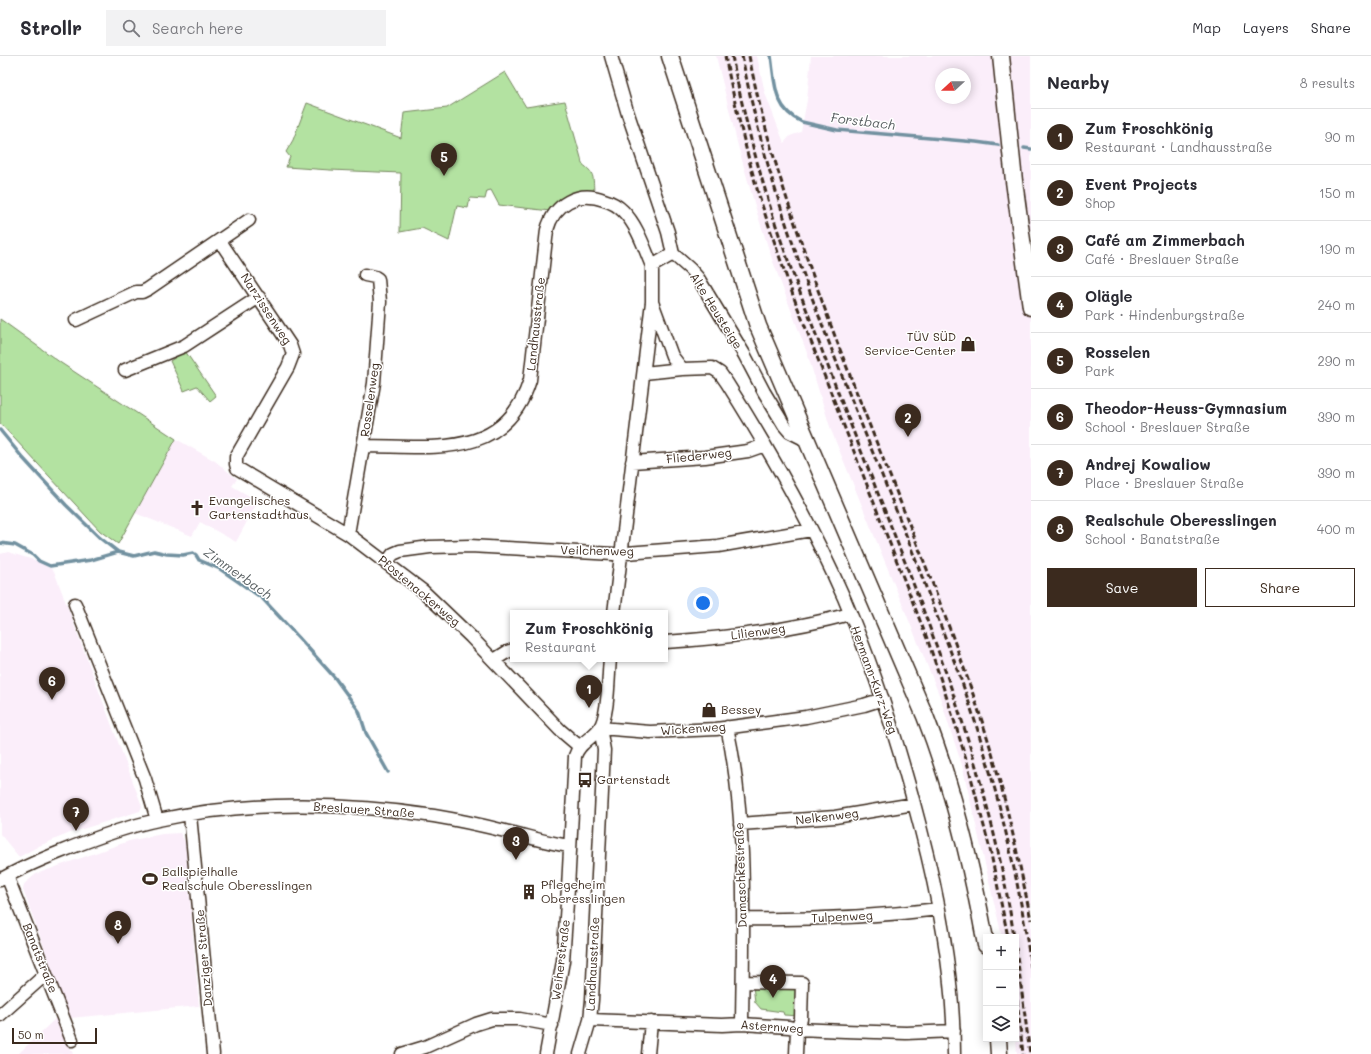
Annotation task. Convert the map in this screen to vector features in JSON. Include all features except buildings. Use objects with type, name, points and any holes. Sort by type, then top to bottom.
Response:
[{"type":"main road","points":[[670,56],[758,326],[925,716],[938,750],[961,825],[984,934]]},
{"type":"main road","points":[[1001,56],[1014,181],[1031,307]]},
{"type":"main road","points":[[998,1042],[1000,1054]]},
{"type":"street","points":[[611,56],[629,117],[668,232],[673,254],[652,266]]},
{"type":"street","name":"Landhausstraße","points":[[364,446],[448,446],[462,444],[487,436],[505,423],[512,416],[523,398],[530,380],[547,230],[555,211],[564,204],[581,197],[592,196],[606,200],[620,208],[634,226],[652,266],[652,302],[620,553],[614,610]]},
{"type":"street","points":[[76,320],[136,292],[142,292],[148,289],[249,220]]},
{"type":"street","name":"Narzissenweg","points":[[220,241],[259,297],[290,345],[293,354],[288,367],[236,457],[236,464]]},
{"type":"street","name":"Alte Heusteige","points":[[673,254],[698,278],[744,354],[764,392],[784,425],[790,432],[806,440]]},
{"type":"street","name":"Rosselenweg","points":[[348,534],[374,383],[380,302],[378,280],[375,277],[366,275]]},
{"type":"street","points":[[125,370],[184,346],[259,297]]},
{"type":"street","points":[[652,302],[672,356],[682,369]]},
{"type":"street","name":"Hermann-Kurz-Weg","points":[[644,372],[712,368],[716,370],[726,383],[765,445],[832,571],[883,699],[898,746],[928,859],[939,909],[950,986],[954,1031],[954,1054]]},
{"type":"street","name":"Fliederweg","points":[[632,462],[748,451],[765,445]]},
{"type":"street","name":"Pfostenackerweg","points":[[236,464],[240,471],[348,534],[387,562],[428,595],[494,660],[560,730],[580,747]]},
{"type":"street","name":"Veilchenweg","points":[[387,562],[393,554],[400,551],[430,547],[505,547],[620,553],[718,546],[811,530]]},
{"type":"street","points":[[75,604],[142,773],[151,797],[157,820]]},
{"type":"street","name":"Lilienweg","points":[[668,642],[775,630],[824,621],[850,614]]},
{"type":"street","points":[[494,660],[510,651]]},
{"type":"street","name":"Landhausstraße","points":[[580,1054],[590,1020],[604,750],[600,728],[606,711],[610,662]]},
{"type":"street","name":"Wickenweg","points":[[600,728],[664,732],[716,729],[806,717],[864,705],[883,699]]},
{"type":"street","name":"Damaschkestraße","points":[[727,727],[732,752],[740,824],[743,873],[744,919],[742,1024]]},
{"type":"street","points":[[580,747],[600,728]]},
{"type":"street","name":"Weiherstraße","points":[[546,1054],[562,961],[568,888],[574,756],[580,747]]},
{"type":"street","name":"Nelkenweg","points":[[740,824],[835,817],[914,804]]},
{"type":"street","name":"Breslauer Straße","points":[[4,878],[78,845],[107,834],[157,820],[190,814],[249,807],[320,806],[378,809],[468,822],[551,843],[570,846]]},
{"type":"street","name":"Danziger Straße","points":[[190,814],[213,1054]]},
{"type":"street","name":"Banatstraße","points":[[4,878],[46,974],[72,1040]]},
{"type":"street","name":"Tulpenweg","points":[[744,919],[840,918],[939,909]]},
{"type":"street","points":[[0,1015],[46,974]]},
{"type":"street","points":[[743,982],[802,983],[801,1020],[797,1029],[796,1054]]},
{"type":"street","points":[[402,1054],[425,1047],[476,1024],[492,1019],[520,1019],[552,1025]]},
{"type":"street","name":"Asternweg","points":[[590,1020],[722,1025],[742,1024],[789,1027],[797,1029],[906,1033],[954,1031]]},
{"type":"street","points":[[648,1054],[650,1022]]},
{"type":"shaded area","points":[[716,56],[757,56],[765,93],[784,143],[790,136],[801,132],[807,100],[811,56],[1031,56],[1031,1054],[1017,1054],[1016,1042],[1019,1042],[1019,934],[1001,934],[962,765],[940,697],[831,430],[807,353],[772,259],[738,146]]},
{"type":"shaded area","points":[[176,439],[215,461],[237,479],[232,486],[258,501],[236,542],[200,522],[192,536],[135,513]]},
{"type":"shaded area","points":[[8,552],[40,562],[54,571],[142,806],[140,811],[70,833],[39,846],[19,857],[0,834],[0,554]]},
{"type":"shaded area","points":[[180,833],[185,842],[199,1006],[70,1018],[66,1038],[73,1054],[18,1054],[56,1018],[63,999],[23,890],[24,884],[36,874],[129,841],[162,834]]},
{"type":"green space","points":[[505,72],[526,107],[565,101],[582,164],[589,170],[592,176],[594,192],[550,211],[499,205],[491,190],[487,191],[485,199],[470,198],[468,208],[457,206],[449,241],[422,228],[400,232],[401,173],[286,167],[290,157],[286,152],[293,140],[307,103],[401,138],[404,113],[447,108]]},
{"type":"green space","points":[[0,319],[61,363],[176,439],[118,544],[100,531],[0,423]]},
{"type":"green space","points":[[185,351],[216,396],[210,401],[197,386],[184,391],[170,361]]},
{"type":"green space","points":[[753,986],[797,987],[799,1016],[784,1015],[783,1012],[761,1009],[755,1002]]},
{"type":"waterway","name":"Forstbach","points":[[771,56],[777,94],[785,110],[802,122],[837,130],[998,145]]},
{"type":"waterway","name":"Forstbach","points":[[1024,148],[1031,149]]},
{"type":"waterway","points":[[0,430],[22,457],[66,505],[100,538],[118,552]]},
{"type":"waterway","name":"Zimmerbach","points":[[0,543],[15,545],[33,555],[39,561],[50,566],[91,560],[118,552],[134,556],[154,551],[183,555],[193,553],[199,560],[220,569],[262,598],[335,678],[359,711],[366,733],[388,772]]},
{"type":"railway","points":[[725,56],[750,164],[781,261],[794,298],[928,641],[954,720],[967,762],[990,849],[1007,934]]},
{"type":"railway","points":[[732,56],[752,144],[783,247],[931,630],[957,705],[980,781],[1000,859],[1013,934]]},
{"type":"railway","points":[[742,56],[754,114],[787,227],[827,338],[909,543],[955,663],[973,715],[1008,840],[1021,904],[1031,968]]},
{"type":"railway","points":[[749,56],[759,103],[778,172],[793,218],[844,359],[936,593],[979,712],[995,763],[1031,920]]},
{"type":"railway","points":[[1019,970],[1030,1054]]},
{"type":"railway","points":[[1018,1006],[1023,1054]]},
{"type":"place","name":"Rosselen","points":[[444,176]]},
{"type":"place","name":"TÜV SÜD Service-Center","points":[[968,344]]},
{"type":"place","name":"Event Projects","points":[[908,437]]},
{"type":"place","name":"Evangelisches Gartenstadthaus","points":[[197,508]]},
{"type":"place","name":"Theodor-Heuss-Gymnasium","points":[[52,700]]},
{"type":"place","name":"Zum Froschkönig","points":[[589,708]]},
{"type":"place","name":"Bessey","points":[[709,710]]},
{"type":"place","name":"Gartenstadt","points":[[585,780]]},
{"type":"place","name":"Andrej Kowaliow","points":[[76,831]]},
{"type":"place","name":"Café am Zimmerbach","points":[[516,860]]},
{"type":"place","name":"Ballspielhalle Realschule Oberesslingen","points":[[150,879]]},
{"type":"place","name":"Pflegeheim Oberesslingen","points":[[529,892]]},
{"type":"place","name":"Realschule Oberesslingen","points":[[118,944]]},
{"type":"place","name":"Olägle","points":[[773,998]]}]
